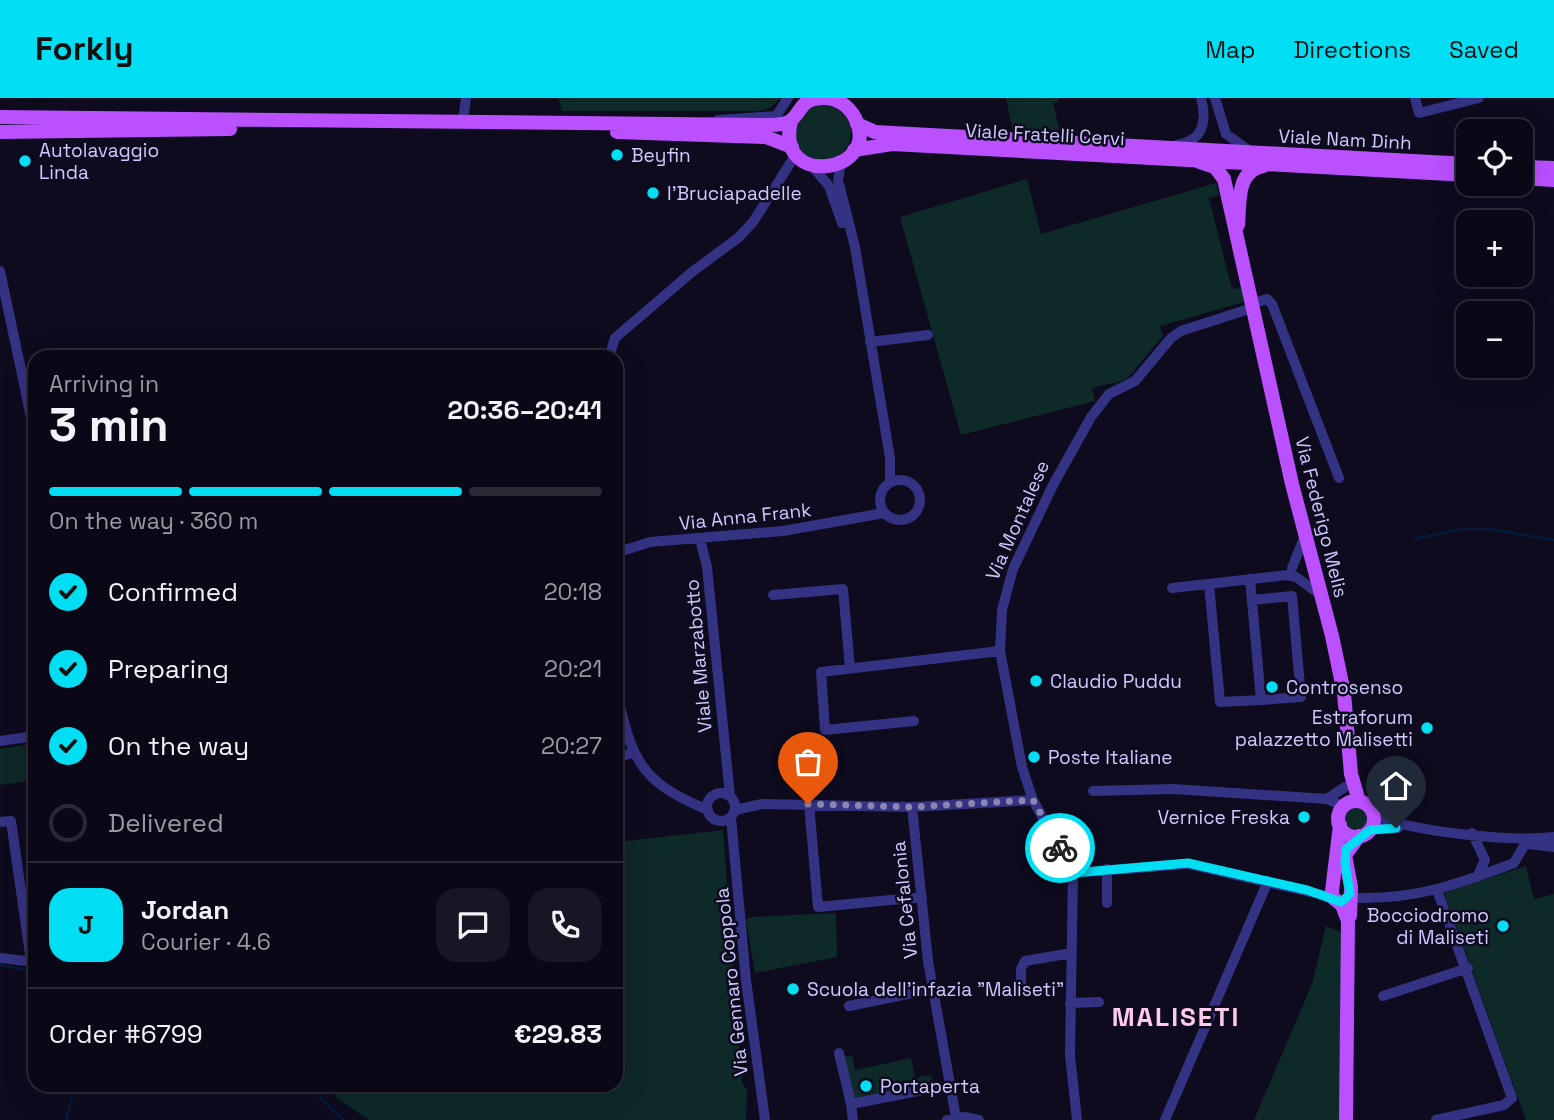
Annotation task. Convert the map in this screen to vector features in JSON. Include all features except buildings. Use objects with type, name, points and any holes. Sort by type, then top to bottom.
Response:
[{"type":"main road","points":[[0,117],[768,125],[793,107],[817,98],[848,102],[857,124],[858,137],[854,150],[841,163],[823,168],[811,166],[760,137],[571,130],[0,132]]},
{"type":"main road","points":[[791,155],[789,134],[793,107]]},
{"type":"main road","name":"Viale Fratelli Cervi","points":[[857,124],[876,132],[1220,151]]},
{"type":"main road","name":"Viale Fratelli Cervi","points":[[854,150],[892,144],[1234,163]]},
{"type":"main road","name":"Viale Nam Dinh","points":[[1220,151],[1456,163]]},
{"type":"main road","points":[[1197,161],[1220,172],[1237,233],[1252,306]]},
{"type":"main road","name":"Viale Nam Dinh","points":[[1234,163],[1456,174]]},
{"type":"main road","points":[[1237,233],[1243,181],[1251,170],[1271,164]]},
{"type":"main road","points":[[1533,167],[1554,168]]},
{"type":"main road","points":[[1533,179],[1554,180]]},
{"type":"main road","name":"Via Federigo Melis","points":[[1252,306],[1344,693],[1350,774],[1345,811]]},
{"type":"main road","name":"Via Federigo Melis","points":[[1346,1120],[1349,936],[1342,896],[1348,737]]},
{"type":"main road","points":[[1364,833],[1347,834],[1345,811],[1368,806],[1374,815]]},
{"type":"main road","name":"Via Federigo Melis","points":[[1342,896],[1345,855],[1364,833],[1374,815]]},
{"type":"street","points":[[464,113],[466,98]]},
{"type":"street","points":[[1164,148],[1186,143],[1201,131],[1205,120],[1201,98]]},
{"type":"street","points":[[1215,98],[1228,137],[1242,148],[1260,153]]},
{"type":"street","points":[[1415,98],[1419,113],[1479,98]]},
{"type":"street","points":[[709,124],[726,118],[776,116],[793,107]]},
{"type":"street","points":[[611,350],[615,338],[692,272],[738,238],[753,222],[791,155]]},
{"type":"street","points":[[841,163],[838,180],[890,458],[890,483],[880,500],[864,515]]},
{"type":"street","points":[[811,166],[829,186],[856,265]]},
{"type":"street","points":[[0,271],[3,300],[28,406]]},
{"type":"street","points":[[1252,306],[1267,299],[1272,304],[1339,478]]},
{"type":"street","name":"Via Montalese","points":[[1077,1120],[1070,1055],[1073,873],[1033,800],[1022,767],[1000,651],[1002,610],[1010,578],[1053,485],[1102,400],[1135,381],[1171,338],[1181,331],[1252,306]]},
{"type":"street","points":[[870,342],[928,335]]},
{"type":"street","points":[[880,500],[884,513],[902,520],[918,510],[918,491],[902,480],[890,458]]},
{"type":"street","points":[[890,483],[902,480]]},
{"type":"street","name":"Via Anna Frank","points":[[623,552],[650,542],[807,528],[884,513]]},
{"type":"street","points":[[1292,573],[1306,532]]},
{"type":"street","name":"Viale Marzabotto","points":[[700,539],[707,567],[730,809]]},
{"type":"street","points":[[623,556],[629,550]]},
{"type":"street","points":[[1172,589],[1292,573],[1315,567]]},
{"type":"street","points":[[1292,573],[1322,596]]},
{"type":"street","points":[[1250,579],[1261,700]]},
{"type":"street","points":[[1209,584],[1220,702],[1301,697],[1292,596],[1252,600]]},
{"type":"street","points":[[773,596],[843,589],[850,668]]},
{"type":"street","points":[[914,721],[825,730],[821,672],[1000,651]]},
{"type":"street","points":[[623,718],[632,753],[655,781],[708,810],[714,819],[730,809],[762,804],[912,807],[1033,800]]},
{"type":"street","points":[[0,741],[28,737]]},
{"type":"street","points":[[623,756],[632,753]]},
{"type":"street","points":[[708,810],[711,797],[727,771]]},
{"type":"street","points":[[1327,799],[1345,787]]},
{"type":"street","points":[[1093,791],[1173,789],[1327,799],[1345,811]]},
{"type":"street","points":[[681,797],[711,797],[720,793],[730,809]]},
{"type":"street","points":[[808,804],[818,907],[922,897]]},
{"type":"street","name":"Via Cefalonia","points":[[912,807],[932,989],[951,1119]]},
{"type":"street","name":"Via Gennaro Coppola","points":[[730,809],[746,979],[765,1120]]},
{"type":"street","points":[[1374,815],[1426,827],[1554,847]]},
{"type":"street","points":[[0,822],[12,821],[28,928]]},
{"type":"street","points":[[1364,833],[1386,827],[1426,827]]},
{"type":"street","points":[[1472,833],[1484,852],[1485,860],[1477,877]]},
{"type":"street","points":[[1505,838],[1554,837]]},
{"type":"street","points":[[1073,873],[1188,863],[1342,896],[1399,898],[1437,890],[1514,863],[1525,844]]},
{"type":"street","points":[[1107,869],[1107,903]]},
{"type":"street","points":[[1165,1120],[1268,881]]},
{"type":"street","points":[[1436,1120],[1504,1104],[1512,1098],[1468,968],[1437,890]]},
{"type":"street","points":[[1021,992],[1021,969],[1025,961],[1072,953]]},
{"type":"street","points":[[0,958],[28,961]]},
{"type":"street","points":[[1383,996],[1468,968]]},
{"type":"street","points":[[849,1006],[932,989]]},
{"type":"street","points":[[1070,1003],[1099,1002]]},
{"type":"street","points":[[839,1053],[853,1120]]},
{"type":"street","points":[[851,1104],[933,1088]]},
{"type":"street","points":[[951,1119],[979,1120]]},
{"type":"green space","points":[[558,98],[779,99],[770,108],[760,111],[562,111]]},
{"type":"green space","points":[[1006,98],[1058,98],[1058,102],[1053,103],[1061,136],[1013,132]]},
{"type":"green space","points":[[823,105],[834,107],[843,113],[849,122],[849,144],[843,153],[834,159],[823,161],[812,159],[803,153],[797,144],[795,133],[797,122],[803,113],[812,107]]},
{"type":"green space","points":[[1027,179],[1041,234],[1216,183],[1219,195],[1209,198],[1232,289],[1241,288],[1244,302],[1160,326],[1163,336],[1126,380],[1092,388],[1095,401],[961,435],[900,217]]},
{"type":"green space","points":[[28,744],[28,781],[0,785],[0,749]]},
{"type":"green space","points":[[1355,805],[1364,809],[1368,818],[1364,827],[1355,831],[1346,827],[1342,818],[1346,809]]},
{"type":"green space","points":[[723,830],[742,1084],[747,1089],[746,1120],[369,1120],[334,1096],[340,1092],[623,1092],[623,841]]},
{"type":"green space","points":[[1526,866],[1534,899],[1554,894],[1554,1120],[1526,1120],[1444,893]]},
{"type":"green space","points":[[836,913],[837,957],[755,973],[746,920],[752,917]]},
{"type":"green space","points":[[1326,926],[1343,933],[1340,1120],[1254,1120],[1312,984]]},
{"type":"green space","points":[[852,1056],[855,1070],[911,1058],[915,1078],[931,1075],[933,1085],[853,1101],[842,1057]]},
{"type":"waterway","points":[[1414,539],[1463,529],[1489,529],[1554,540]]},
{"type":"waterway","points":[[0,965],[28,971]]},
{"type":"waterway","points":[[66,1120],[73,1092]]},
{"type":"waterway","points":[[314,1092],[343,1120]]},
{"type":"way so far","points":[[808,804],[912,807],[1033,800],[1060,848]]},
{"type":"place","name":"Beyfin","points":[[617,155]]},
{"type":"place","name":"Autolavaggio Linda","points":[[25,161]]},
{"type":"place","name":"I'Bruciapadelle","points":[[653,193]]},
{"type":"place","name":"Claudio Puddu","points":[[1036,681]]},
{"type":"place","name":"Controsenso","points":[[1272,687]]},
{"type":"place","name":"Estraforum palazzetto Malisetti","points":[[1427,728]]},
{"type":"place","name":"Poste Italiane","points":[[1034,757]]},
{"type":"place","name":"Vernice Freska","points":[[1304,817]]},
{"type":"place","name":"Bocciodromo di Maliseti","points":[[1503,926]]},
{"type":"place","name":"Scuola dell'infazia \"Maliseti\"","points":[[793,989]]},
{"type":"place","name":"Portaperta","points":[[866,1086]]},
{"type":"district","name":"MALISETI","points":[[1176,1017]]},
{"type":"route","points":[[1060,848],[1073,873],[1188,863],[1307,890],[1341,902],[1350,894],[1345,863],[1346,849],[1359,836],[1370,830],[1396,828]]}]
